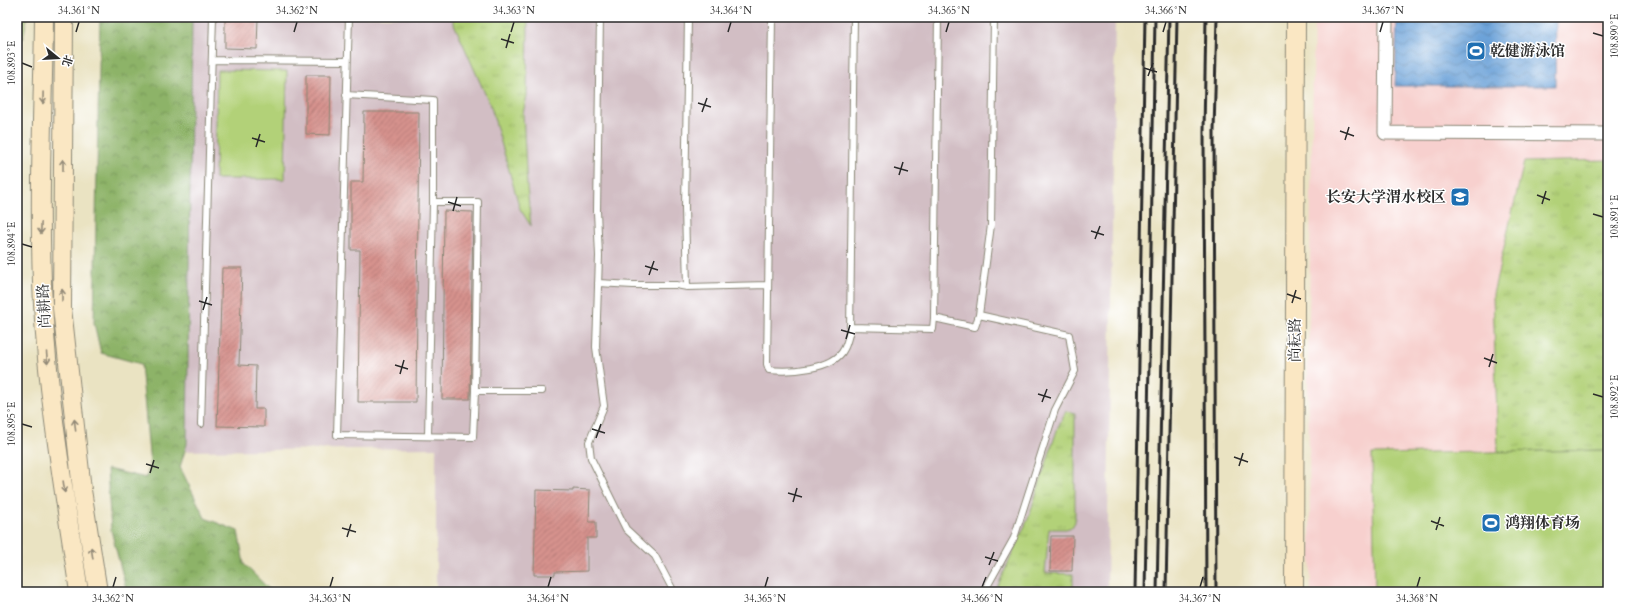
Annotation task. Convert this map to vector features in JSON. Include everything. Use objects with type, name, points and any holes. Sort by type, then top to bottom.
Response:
[{"type":"street","name":"尚耕路","points":[[44,17],[41,241],[43,305],[49,378],[78,592]]},
{"type":"street","name":"尚耕路","points":[[64,17],[62,308],[82,490],[98,592]]},
{"type":"street","name":"尚耘路","points":[[1294,592],[1296,17]]},
{"type":"street","points":[[1386,17],[1385,133],[1608,134]]},
{"type":"lane","points":[[201,424],[213,17]]},
{"type":"lane","points":[[349,17],[337,435],[473,437],[478,202],[433,202]]},
{"type":"lane","points":[[600,17],[597,211],[599,256],[596,346],[604,406],[589,442],[591,458],[626,529],[655,556],[674,592]]},
{"type":"lane","points":[[687,287],[685,208],[688,17]]},
{"type":"lane","points":[[772,17],[767,364],[769,370],[800,370],[832,361],[844,350],[850,328],[854,17]]},
{"type":"lane","points":[[850,328],[895,327],[933,329],[938,17]]},
{"type":"lane","points":[[934,318],[975,327],[979,315],[991,225],[994,17]]},
{"type":"lane","points":[[212,60],[347,61]]},
{"type":"lane","points":[[346,95],[433,100],[433,202],[428,436]]},
{"type":"lane","points":[[598,283],[676,285],[687,287],[768,285]]},
{"type":"lane","points":[[979,315],[1069,335],[1075,371],[1055,410],[1014,538],[984,592]]},
{"type":"lane","points":[[475,391],[542,391]]},
{"type":"shaded area","points":[[187,17],[1115,17],[1107,592],[436,592],[436,448],[182,451]]},
{"type":"shaded area","name":"长安大学渭水校区","points":[[1314,17],[1608,17],[1608,592],[1311,592],[1308,378]]},
{"type":"green space","points":[[17,17],[27,17],[23,39],[17,39]]},
{"type":"green space","points":[[100,17],[192,17],[187,444],[180,467],[205,518],[238,531],[244,564],[272,592],[127,592],[111,530],[107,469],[146,478],[150,465],[141,364],[101,353],[94,323]]},
{"type":"green space","points":[[451,17],[528,17],[527,96],[523,113],[527,187],[531,226],[520,209],[491,107]]},
{"type":"green space","points":[[217,70],[287,71],[285,179],[215,179]]},
{"type":"green space","points":[[1607,160],[1608,450],[1498,452],[1493,294],[1524,162]]},
{"type":"green space","points":[[1066,411],[1075,413],[1075,522],[1072,527],[1066,529],[1049,529],[1045,573],[1073,574],[1073,592],[995,592],[1028,519],[1058,427]]},
{"type":"green space","name":"鸿翔体育场","points":[[1608,450],[1608,592],[1375,592],[1372,454]]},
{"type":"water","name":"乾健游泳馆","points":[[1397,17],[1556,17],[1555,86],[1395,86]]},
{"type":"building","points":[[225,17],[258,17],[257,49],[225,48]]},
{"type":"building","points":[[306,75],[331,75],[330,135],[306,134]]},
{"type":"building","points":[[364,112],[419,112],[416,402],[358,402],[360,250],[351,250],[351,182],[363,182]]},
{"type":"building","points":[[444,211],[473,212],[470,399],[442,399]]},
{"type":"building","points":[[222,268],[242,268],[239,365],[256,366],[255,409],[264,409],[264,427],[217,426]]},
{"type":"building","points":[[573,489],[590,490],[589,522],[596,522],[596,538],[587,538],[587,571],[555,572],[555,575],[534,575],[536,490],[573,491]]},
{"type":"building","points":[[1051,536],[1073,536],[1072,571],[1050,571]]},
{"type":"railway","points":[[1135,592],[1145,17]]},
{"type":"railway","points":[[1145,592],[1155,17]]},
{"type":"railway","points":[[1157,592],[1169,17]]},
{"type":"railway","points":[[1166,592],[1177,17]]},
{"type":"railway","points":[[1206,17],[1204,131],[1206,592]]},
{"type":"railway","points":[[1216,592],[1214,131],[1217,17]]},
{"type":"place","name":"乾健游泳馆","points":[[1476,51]]},
{"type":"place","name":"长安大学渭水校区","points":[[1460,197]]},
{"type":"place","name":"鸿翔体育场","points":[[1491,523]]}]
